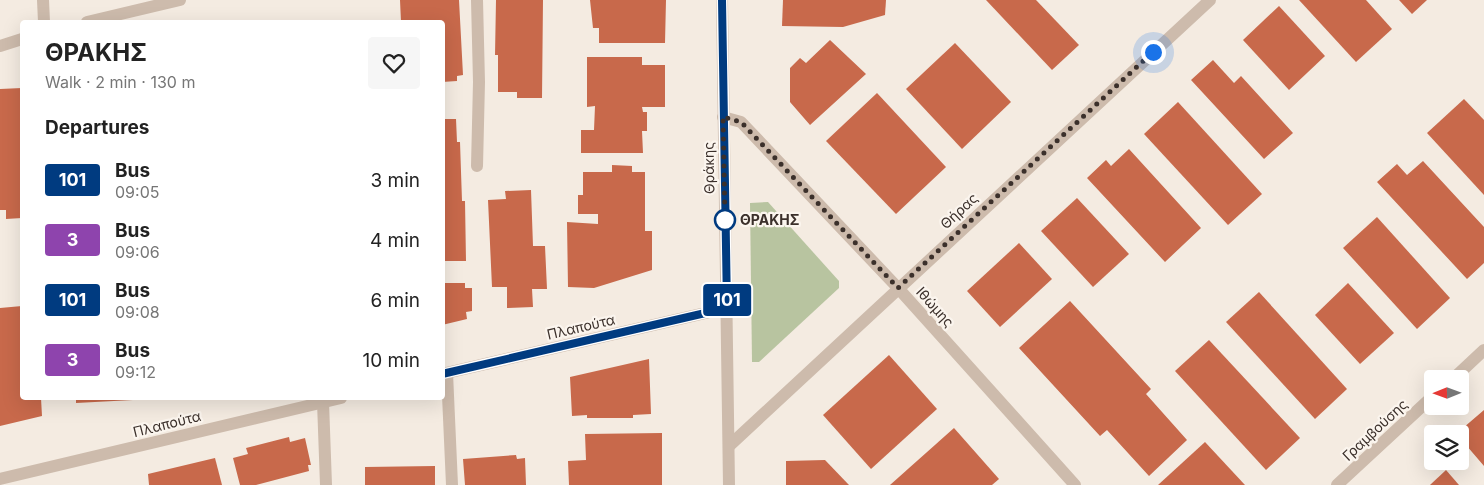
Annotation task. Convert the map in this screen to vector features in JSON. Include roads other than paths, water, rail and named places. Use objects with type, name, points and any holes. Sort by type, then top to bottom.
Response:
[{"type":"street","points":[[43,0],[44,20]]},
{"type":"street","points":[[95,20],[180,0]]},
{"type":"street","points":[[477,0],[479,82],[477,166]]},
{"type":"street","name":"Θράκης","points":[[722,0],[729,485]]},
{"type":"street","name":"Θήρας","points":[[728,446],[1210,0]]},
{"type":"street","points":[[0,46],[20,40]]},
{"type":"street","name":"Ιθώμης","points":[[723,117],[741,122],[898,288],[1075,485]]},
{"type":"street","name":"Πλαπούτα","points":[[445,374],[727,308]]},
{"type":"street","points":[[1462,370],[1484,350]]},
{"type":"street","points":[[445,374],[452,485]]},
{"type":"street","name":"Πλαπούτα","points":[[0,479],[332,400]]},
{"type":"street","points":[[323,402],[326,485]]},
{"type":"street","name":"Γραμβούσης","points":[[1337,485],[1424,404]]},
{"type":"place","name":"ΘΡΑΚΗΣ","points":[[725,220]]}]
